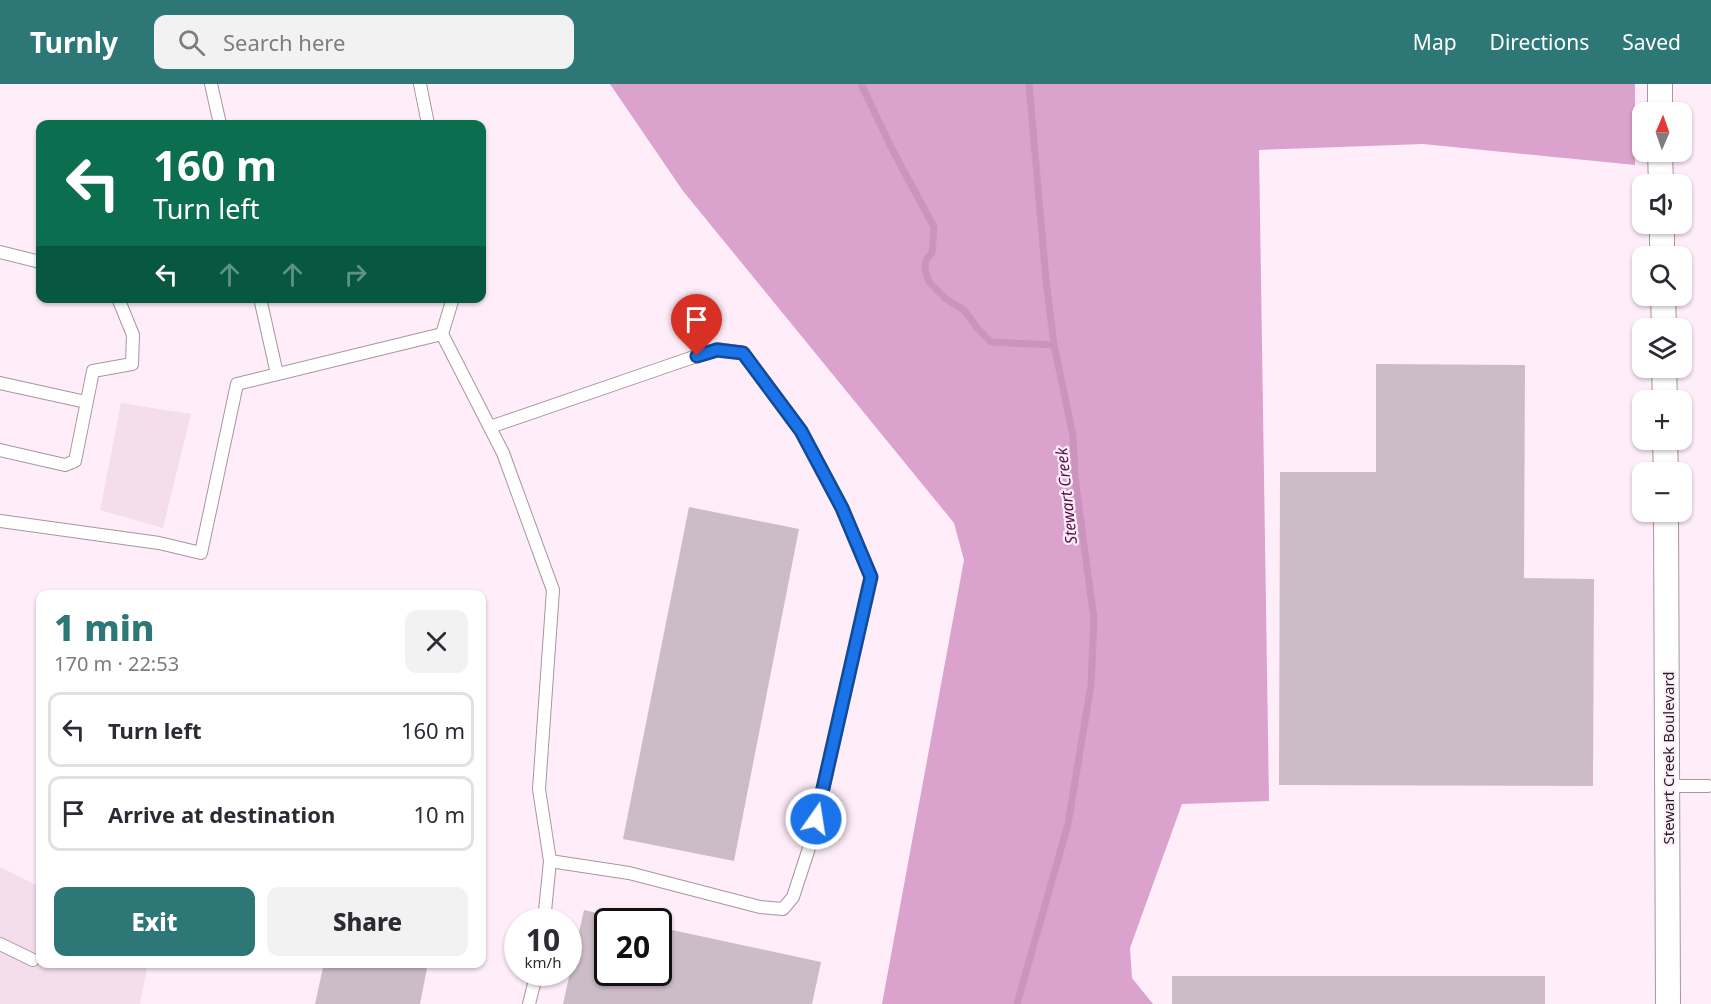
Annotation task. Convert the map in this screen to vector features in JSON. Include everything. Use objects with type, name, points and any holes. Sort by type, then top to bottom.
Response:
[{"type":"street","points":[[1660,84],[1660,102]]},
{"type":"street","name":"Stewart Creek Boulevard","points":[[1666,522],[1668,1004]]},
{"type":"lane","points":[[211,84],[219,120]]},
{"type":"lane","points":[[420,84],[427,120]]},
{"type":"lane","points":[[0,252],[36,261]]},
{"type":"lane","points":[[0,450],[64,465],[75,461],[93,371],[132,364],[133,335],[120,303]]},
{"type":"lane","points":[[261,303],[277,374]]},
{"type":"lane","points":[[451,303],[442,334],[503,453],[553,590],[539,789],[550,861],[545,908]]},
{"type":"lane","points":[[0,521],[159,543],[201,553],[237,384],[442,334]]},
{"type":"lane","points":[[490,427],[717,350],[743,353],[801,431],[842,508],[871,577],[811,842],[793,897],[783,909],[760,907],[629,873],[550,861]]},
{"type":"lane","points":[[0,383],[86,402]]},
{"type":"lane","points":[[1668,786],[1708,786]]},
{"type":"lane","points":[[0,944],[33,960]]},
{"type":"lane","points":[[529,1004],[534,986]]},
{"type":"shaded area","points":[[610,84],[1635,84],[1635,102],[1632,102],[1632,162],[1635,162],[1635,165],[1423,144],[1259,150],[1269,801],[1182,804],[1130,948],[1132,978],[1153,1004],[882,1004],[964,560],[954,523],[683,191]]},
{"type":"shaded area","points":[[121,403],[191,414],[163,528],[100,510]]},
{"type":"shaded area","points":[[0,867],[36,885],[36,968],[147,968],[140,1004],[0,1004]]},
{"type":"building","points":[[1376,364],[1525,365],[1524,578],[1594,579],[1593,786],[1279,785],[1280,472],[1376,472]]},
{"type":"building","points":[[689,507],[799,529],[734,861],[623,839]]},
{"type":"building","points":[[584,910],[594,912],[594,986],[672,986],[672,930],[821,962],[812,1004],[563,1004],[567,986],[582,986]]},
{"type":"building","points":[[323,968],[427,968],[420,1004],[315,1004]]},
{"type":"building","points":[[1172,976],[1545,976],[1545,1004],[1172,1004]]},
{"type":"waterway","name":"Stewart Creek","points":[[861,84],[893,151],[934,227],[932,253],[926,260],[925,270],[929,282],[946,299],[964,310],[991,342],[1054,345]]},
{"type":"waterway","name":"Stewart Creek","points":[[1017,1004],[1068,824],[1091,685],[1094,619],[1075,478],[1073,436],[1054,345],[1046,280],[1029,84]]},
{"type":"route","points":[[697,356],[717,350],[743,353],[801,431],[842,508],[871,577],[816,819]]}]
